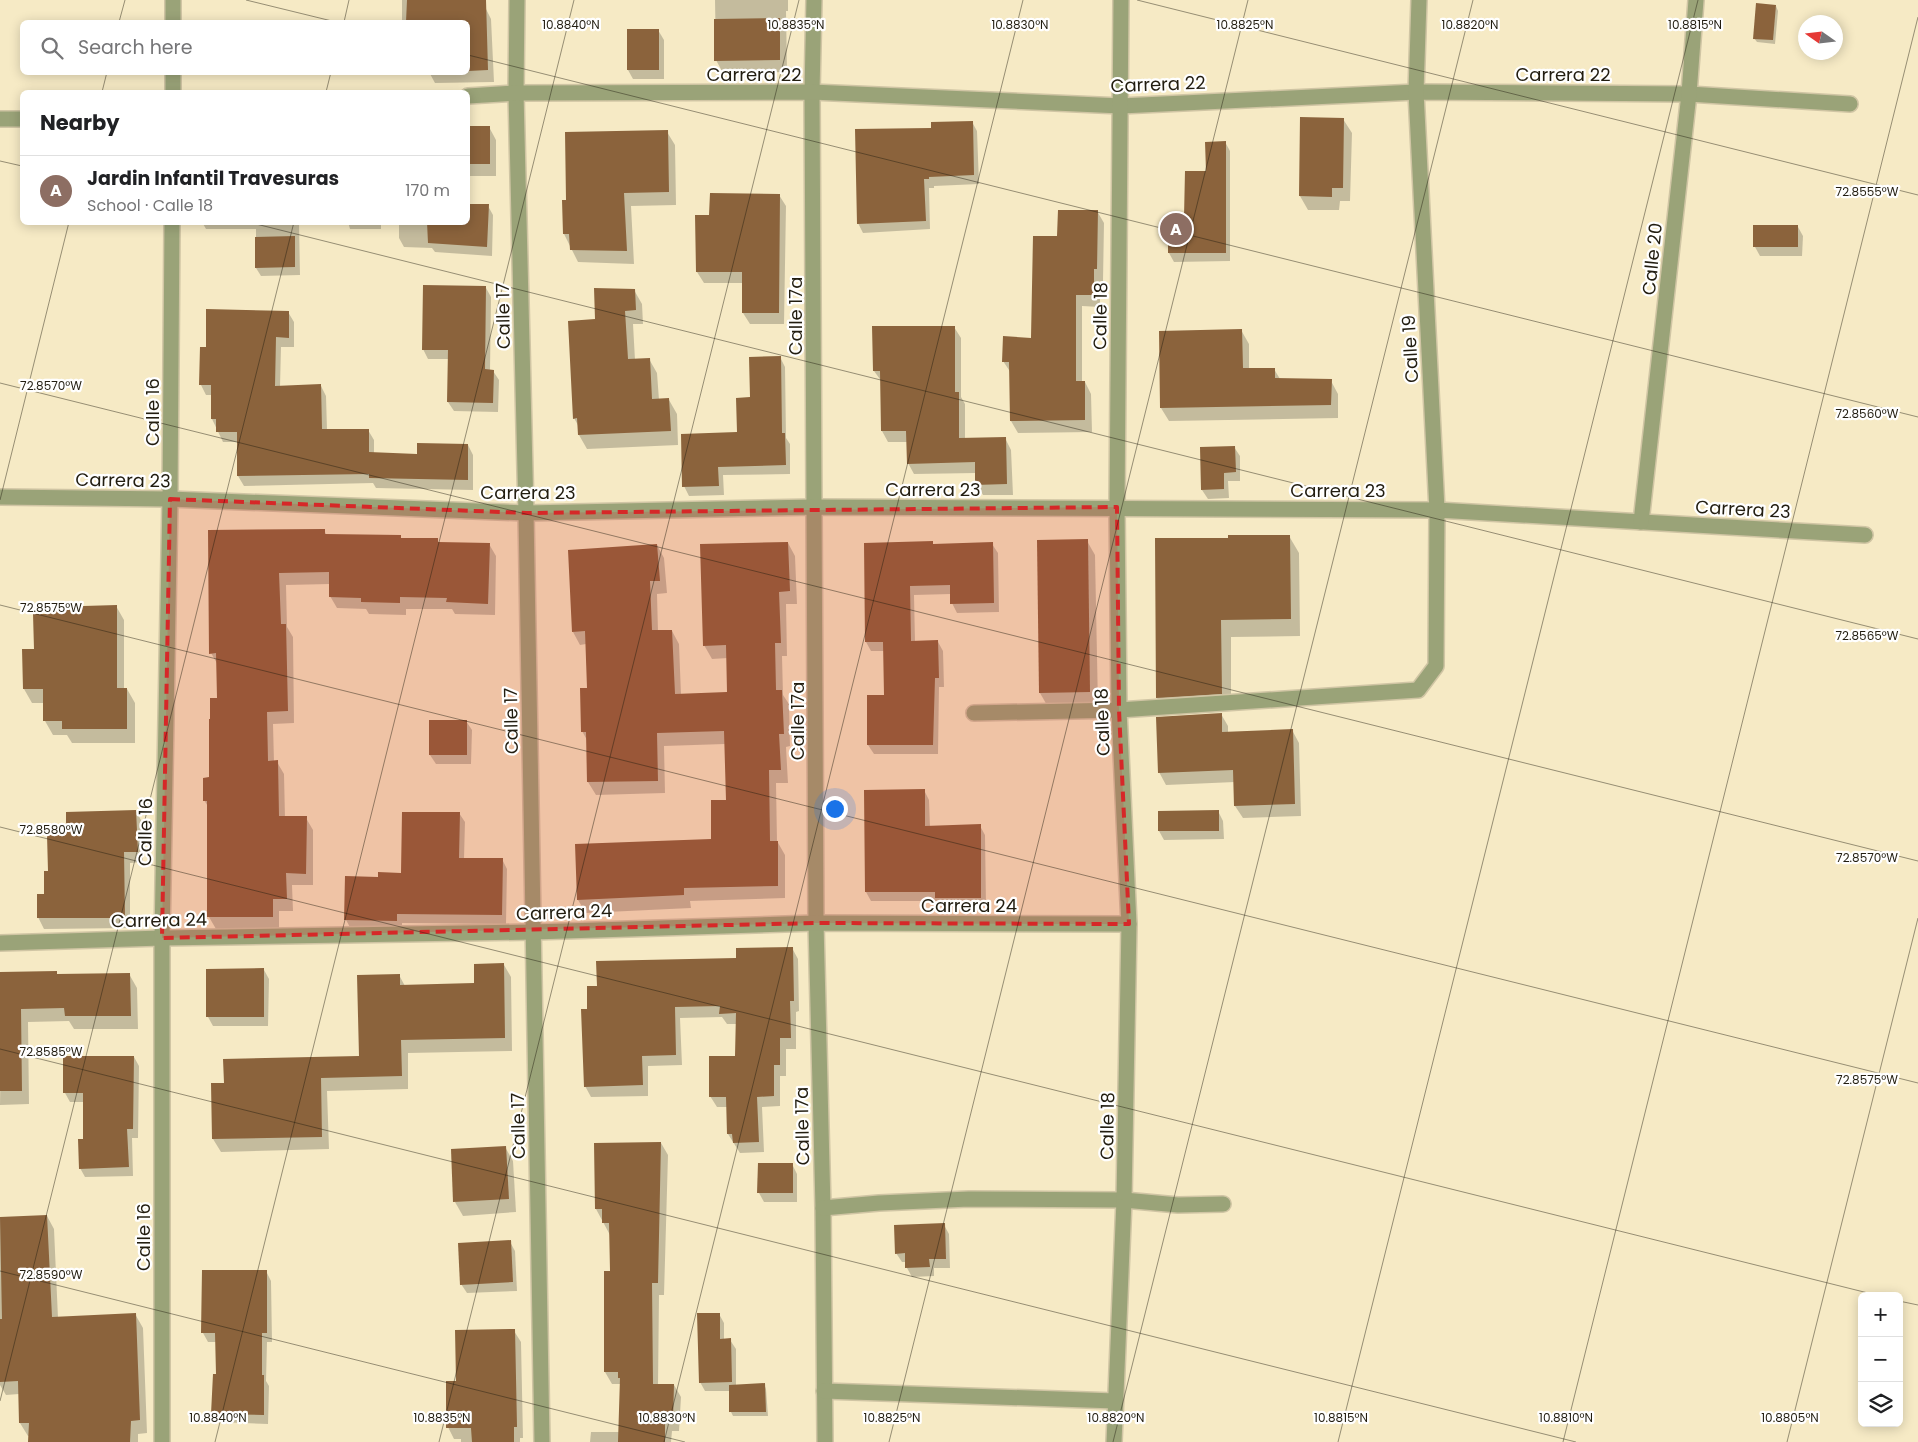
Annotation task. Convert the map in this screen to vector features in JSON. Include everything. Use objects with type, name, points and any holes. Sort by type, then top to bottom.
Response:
[{"type":"street","points":[[173,0],[173,20]]},
{"type":"street","name":"Calle 17","points":[[517,0],[516,93],[526,513],[542,1442]]},
{"type":"street","name":"Calle 17a","points":[[814,0],[812,92],[816,923],[823,1208],[825,1442]]},
{"type":"street","name":"Calle 18","points":[[1114,1442],[1114,1401],[1124,1200],[1129,924],[1119,710],[1117,507],[1121,0]]},
{"type":"street","name":"Calle 19","points":[[1119,710],[1418,690],[1436,666],[1437,510],[1416,92],[1418,0]]},
{"type":"street","name":"Calle 20","points":[[1641,522],[1689,94],[1696,0]]},
{"type":"street","points":[[173,75],[173,90]]},
{"type":"street","name":"Carrera 22","points":[[470,96],[516,93],[812,92],[1121,106],[1416,92],[1689,94],[1850,104]]},
{"type":"street","points":[[0,120],[20,119]]},
{"type":"street","name":"Calle 16","points":[[162,1442],[162,938],[170,499],[172,225]]},
{"type":"street","name":"Carrera 23","points":[[0,497],[170,499],[526,513],[815,507],[1437,510],[1865,535]]},
{"type":"street","points":[[974,713],[1119,710]]},
{"type":"street","name":"Carrera 24","points":[[0,943],[162,938],[533,932],[816,923],[1129,924]]},
{"type":"street","points":[[823,1208],[879,1202],[969,1199],[1124,1200],[1178,1205],[1224,1204]]},
{"type":"street","points":[[824,1391],[1114,1401]]},
{"type":"highlighted area","points":[[170,499],[526,513],[1117,507],[1119,710],[1129,924],[816,923],[162,938]]},
{"type":"building","points":[[407,0],[486,0],[488,70],[470,71],[470,20],[406,20]]},
{"type":"building","points":[[1756,3],[1776,5],[1773,40],[1753,39]]},
{"type":"building","points":[[780,18],[780,60],[714,61],[714,19]]},
{"type":"building","points":[[627,29],[659,29],[659,70],[627,70]]},
{"type":"building","points":[[1300,117],[1344,118],[1343,188],[1332,188],[1332,197],[1299,196]]},
{"type":"building","points":[[973,121],[974,175],[929,177],[929,179],[924,179],[926,221],[857,224],[855,129],[931,128],[931,122]]},
{"type":"building","points":[[470,126],[490,126],[490,164],[470,164]]},
{"type":"building","points":[[668,130],[669,192],[624,193],[627,251],[570,250],[569,234],[563,234],[562,200],[566,200],[565,132]]},
{"type":"building","points":[[1226,141],[1226,253],[1168,253],[1168,217],[1184,217],[1185,171],[1206,171],[1205,142]]},
{"type":"building","points":[[710,193],[780,194],[779,313],[742,313],[742,272],[696,272],[695,215],[709,215]]},
{"type":"building","points":[[470,204],[489,204],[487,247],[428,243],[427,225],[470,225]]},
{"type":"building","points":[[1058,210],[1098,210],[1097,269],[1094,269],[1094,295],[1076,295],[1076,381],[1085,381],[1085,420],[1010,421],[1009,362],[1002,362],[1003,336],[1031,338],[1033,236],[1057,236]]},
{"type":"building","points":[[1753,225],[1798,225],[1798,247],[1753,247]]},
{"type":"building","points":[[295,236],[295,267],[255,268],[255,237]]},
{"type":"building","points":[[423,285],[486,286],[485,369],[494,370],[493,403],[447,402],[448,350],[422,350]]},
{"type":"building","points":[[594,288],[635,289],[636,310],[625,311],[628,359],[650,358],[652,399],[669,398],[671,431],[578,435],[577,418],[573,419],[568,321],[595,319]]},
{"type":"building","points":[[206,309],[289,311],[289,338],[276,337],[275,386],[321,384],[322,429],[369,429],[369,452],[417,454],[417,443],[468,444],[468,480],[369,478],[369,474],[237,476],[237,432],[216,432],[216,419],[211,419],[211,385],[199,385],[200,347],[206,347]]},
{"type":"building","points":[[872,326],[955,326],[955,392],[959,392],[959,438],[1006,437],[1007,484],[975,485],[975,462],[907,464],[906,431],[881,431],[880,371],[873,371]]},
{"type":"building","points":[[1242,329],[1243,368],[1275,368],[1275,378],[1332,379],[1331,405],[1160,408],[1159,331]]},
{"type":"building","points":[[781,356],[782,433],[785,433],[786,465],[718,467],[719,486],[682,487],[681,434],[737,432],[736,398],[750,397],[749,357]]},
{"type":"building","points":[[1235,446],[1236,472],[1224,473],[1224,489],[1201,490],[1200,447]]},
{"type":"building","points":[[325,529],[325,534],[401,535],[401,538],[438,538],[438,542],[490,543],[488,604],[446,602],[447,598],[400,597],[400,603],[361,602],[361,598],[329,597],[329,572],[279,573],[281,624],[286,624],[288,711],[267,712],[268,761],[278,760],[279,816],[307,816],[306,874],[286,873],[287,899],[273,899],[273,917],[207,917],[207,801],[203,801],[203,778],[209,777],[210,698],[217,698],[216,653],[209,654],[208,530]]},
{"type":"building","points":[[1228,535],[1290,535],[1291,619],[1221,620],[1222,694],[1156,698],[1155,538],[1228,538]]},
{"type":"building","points":[[1088,539],[1090,692],[1039,693],[1037,540]]},
{"type":"building","points":[[933,541],[933,544],[993,542],[994,603],[950,604],[950,585],[910,586],[911,641],[938,640],[939,678],[935,678],[933,745],[867,745],[867,695],[884,695],[883,642],[865,642],[864,543]]},
{"type":"building","points":[[788,542],[790,591],[779,592],[781,643],[775,643],[776,690],[782,690],[784,734],[779,734],[781,770],[769,770],[770,841],[778,841],[778,886],[684,888],[684,895],[577,900],[575,844],[711,839],[711,800],[726,800],[724,731],[657,733],[658,781],[587,782],[586,732],[581,732],[580,688],[587,688],[585,631],[572,632],[568,550],[657,544],[660,581],[650,581],[652,630],[672,630],[675,694],[727,692],[726,645],[703,646],[700,544]]},
{"type":"building","points":[[117,605],[117,688],[127,688],[127,729],[62,729],[62,721],[43,721],[43,689],[23,689],[22,649],[34,649],[33,614],[48,614],[50,607]]},
{"type":"building","points":[[1222,713],[1222,732],[1293,729],[1295,804],[1234,806],[1233,770],[1158,773],[1156,717]]},
{"type":"building","points":[[429,720],[467,720],[467,755],[429,755]]},
{"type":"building","points":[[925,789],[925,826],[981,824],[981,898],[935,898],[935,892],[865,892],[864,790]]},
{"type":"building","points":[[136,810],[138,852],[124,852],[125,918],[37,918],[37,894],[44,894],[44,871],[48,871],[47,835],[66,835],[66,812]]},
{"type":"building","points":[[1219,810],[1219,831],[1158,831],[1158,811]]},
{"type":"building","points":[[402,812],[460,812],[459,858],[503,858],[502,915],[397,914],[397,921],[344,920],[345,876],[378,877],[378,872],[401,873]]},
{"type":"building","points":[[793,947],[794,1001],[790,1001],[791,1038],[780,1038],[780,1065],[774,1065],[774,1096],[757,1097],[759,1142],[733,1143],[732,1134],[727,1134],[726,1097],[709,1097],[709,1056],[735,1056],[736,1013],[719,1014],[720,1006],[675,1007],[676,1055],[642,1056],[643,1085],[584,1087],[581,1009],[587,1009],[587,986],[597,986],[596,961],[736,958],[736,948]]},
{"type":"building","points":[[504,963],[505,1038],[401,1040],[402,1076],[321,1078],[322,1137],[212,1139],[211,1083],[224,1083],[223,1059],[359,1056],[357,975],[400,974],[400,985],[474,983],[474,964]]},
{"type":"building","points":[[264,968],[264,1017],[206,1017],[206,969]]},
{"type":"building","points":[[57,971],[57,974],[130,973],[131,1016],[65,1016],[64,1008],[21,1009],[22,1091],[0,1091],[0,972]]},
{"type":"building","points":[[63,1056],[134,1056],[133,1129],[127,1129],[129,1167],[79,1169],[78,1139],[83,1139],[83,1093],[63,1093]]},
{"type":"building","points":[[661,1142],[658,1283],[652,1283],[653,1384],[674,1384],[673,1420],[665,1420],[665,1442],[618,1442],[620,1378],[618,1378],[618,1372],[604,1372],[604,1271],[610,1271],[609,1223],[602,1223],[602,1209],[595,1209],[594,1143]]},
{"type":"building","points":[[506,1146],[509,1199],[453,1202],[451,1149]]},
{"type":"building","points":[[758,1163],[793,1163],[793,1193],[757,1193]]},
{"type":"building","points":[[47,1215],[52,1317],[136,1313],[140,1420],[131,1421],[130,1442],[28,1442],[29,1423],[19,1423],[18,1381],[0,1382],[0,1319],[2,1319],[0,1217]]},
{"type":"building","points":[[945,1223],[946,1259],[929,1259],[930,1267],[905,1268],[905,1253],[895,1254],[894,1225]]},
{"type":"building","points":[[511,1240],[513,1282],[460,1285],[458,1243]]},
{"type":"building","points":[[202,1270],[267,1270],[267,1333],[262,1333],[264,1415],[211,1414],[213,1374],[216,1374],[215,1333],[201,1333]]},
{"type":"building","points":[[697,1313],[720,1313],[720,1339],[731,1338],[732,1382],[699,1383]]},
{"type":"building","points":[[515,1329],[517,1427],[514,1427],[514,1442],[472,1442],[471,1428],[446,1428],[446,1381],[456,1381],[455,1330]]},
{"type":"building","points":[[765,1383],[766,1412],[729,1412],[729,1385]]},
{"type":"place","name":"Jardin Infantil Travesuras","points":[[1176,229]]}]
